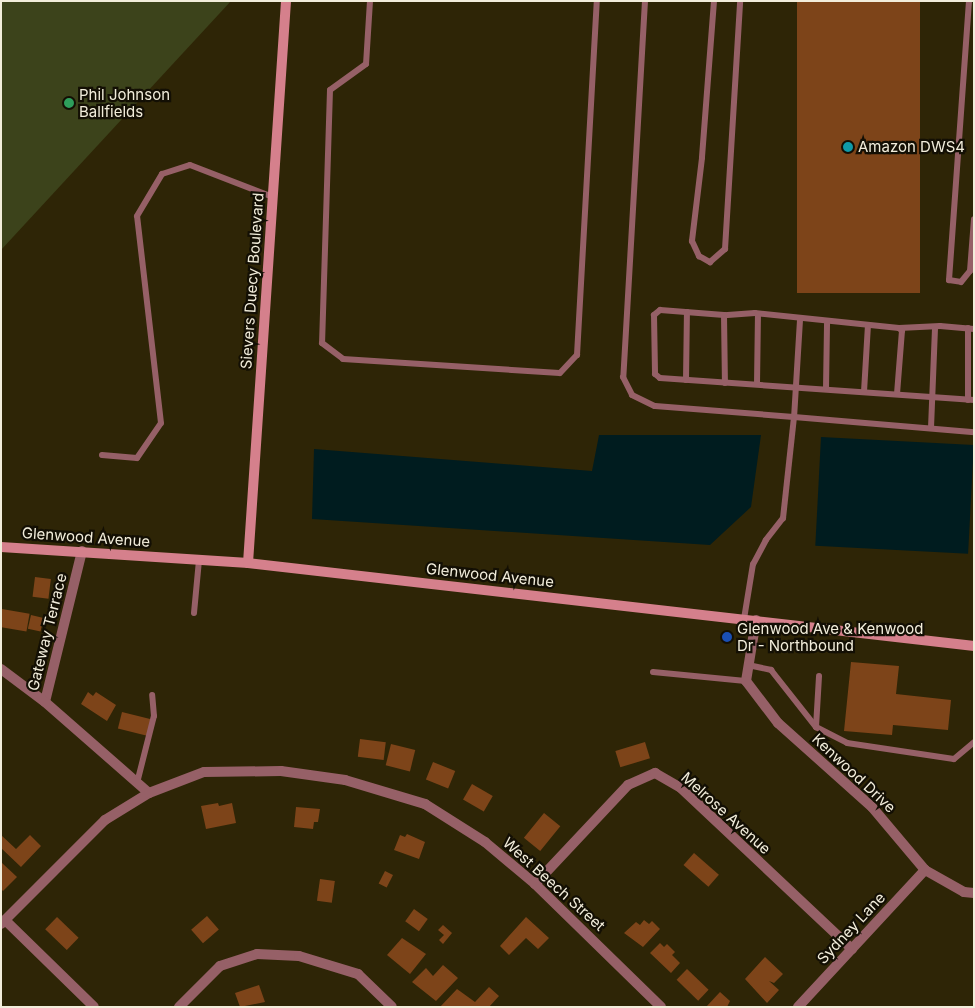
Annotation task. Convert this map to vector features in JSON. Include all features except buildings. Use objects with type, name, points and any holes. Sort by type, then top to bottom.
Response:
[{"type":"street","name":"Sievers Duecy Boulevard","points":[[248,564],[286,1]]},
{"type":"street","name":"Glenwood Avenue","points":[[1,547],[248,564],[974,646]]},
{"type":"street","name":"Gateway Terrace","points":[[82,552],[45,702],[148,792]]},
{"type":"street","points":[[746,681],[756,620]]},
{"type":"street","points":[[1,669],[45,702]]},
{"type":"street","name":"Kenwood Drive","points":[[746,681],[778,723],[872,807],[925,870],[964,892],[974,893]]},
{"type":"street","name":"West Beech Street","points":[[3,922],[78,844],[105,820],[148,792],[204,772],[281,771],[345,780],[425,804],[484,842],[535,884],[661,1007]]},
{"type":"street","name":"Melrose Avenue","points":[[535,884],[628,785],[655,774],[681,788],[852,949]]},
{"type":"street","name":"Sydney Lane","points":[[798,1007],[925,870]]},
{"type":"street","points":[[3,922],[94,1007]]},
{"type":"street","points":[[179,1007],[220,966],[256,954],[299,956],[358,974],[392,1007]]},
{"type":"lane","points":[[370,1],[366,64],[330,90],[322,343],[343,359],[560,373],[577,355],[596,1]]},
{"type":"lane","points":[[645,1],[623,377],[632,394],[656,406],[974,432]]},
{"type":"lane","points":[[714,1],[702,158],[692,241],[699,256],[710,262],[725,249],[740,1]]},
{"type":"lane","points":[[969,1],[949,280],[961,282],[970,270],[974,219]]},
{"type":"lane","points":[[102,454],[137,458],[161,423],[137,216],[162,174],[190,165],[273,197]]},
{"type":"lane","points":[[660,310],[724,315],[758,314],[800,320],[899,328],[971,329],[971,400],[657,377],[654,315],[660,310]]},
{"type":"lane","points":[[686,380],[687,312]]},
{"type":"lane","points":[[757,384],[758,314]]},
{"type":"lane","points":[[724,315],[725,383]]},
{"type":"lane","points":[[744,619],[753,564],[766,540],[783,518],[794,417],[794,386],[800,320]]},
{"type":"lane","points":[[826,389],[827,322]]},
{"type":"lane","points":[[864,392],[868,325]]},
{"type":"lane","points":[[897,394],[902,331],[899,328]]},
{"type":"lane","points":[[931,428],[935,328]]},
{"type":"lane","points":[[194,613],[199,560]]},
{"type":"lane","points":[[748,665],[771,670],[816,727],[847,743],[954,759],[974,742]]},
{"type":"lane","points":[[654,672],[746,681]]},
{"type":"lane","points":[[816,727],[819,676]]},
{"type":"lane","points":[[137,783],[154,716],[152,695]]},
{"type":"green space","name":"Phil Johnson Ballfields","points":[[1,1],[231,1],[1,250]]},
{"type":"water","points":[[599,435],[761,435],[751,507],[710,545],[312,519],[314,449],[592,471]]},
{"type":"water","points":[[821,437],[974,445],[968,554],[815,546]]},
{"type":"place","name":"Phil Johnson Ballfields","points":[[69,103]]},
{"type":"place","name":"Amazon DWS4","points":[[848,147]]},
{"type":"place","name":"Glenwood Ave & Kenwood Dr - Northbound","points":[[727,637]]}]
